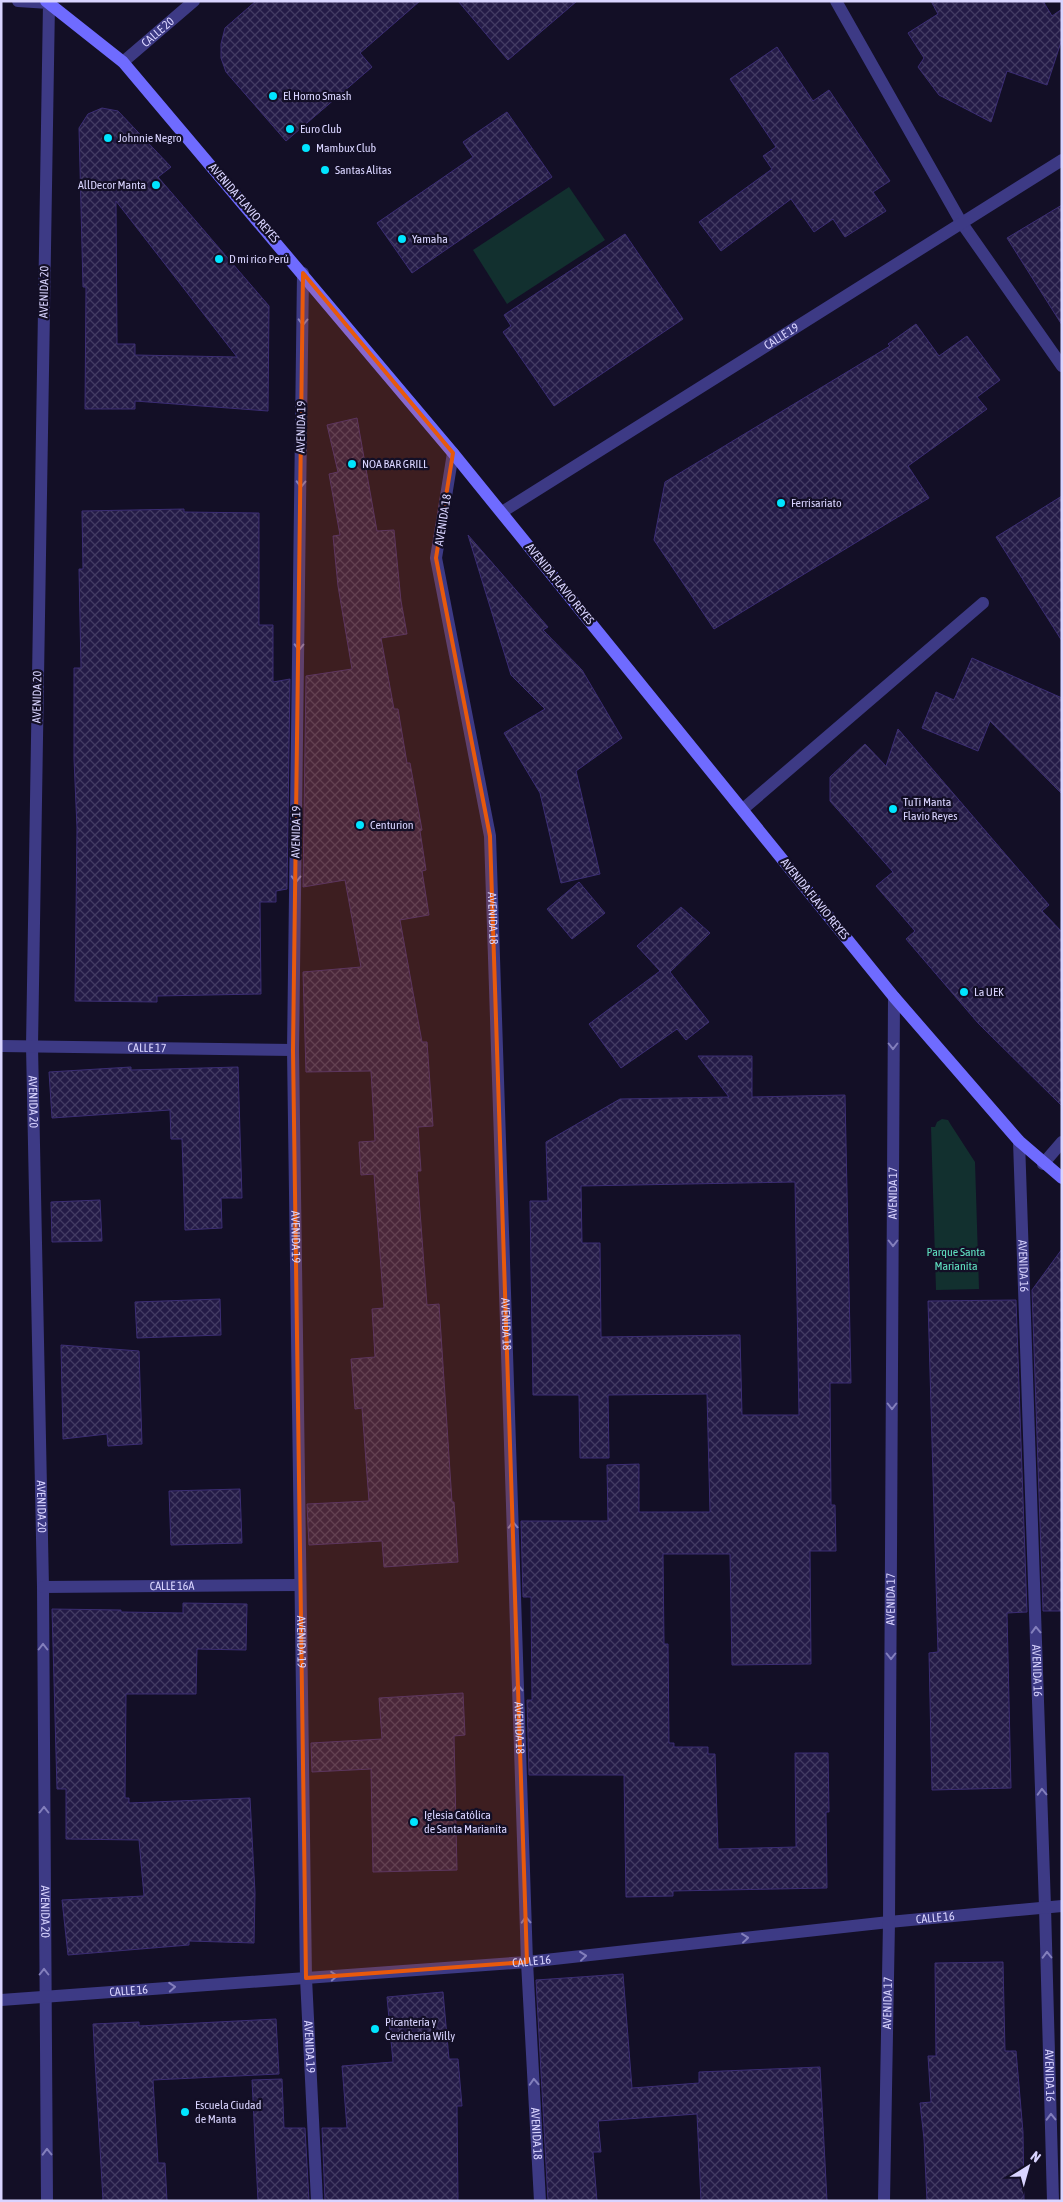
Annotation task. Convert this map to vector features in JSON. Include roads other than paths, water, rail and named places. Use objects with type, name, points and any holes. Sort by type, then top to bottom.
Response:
[{"type":"street","points":[[18,1],[48,2]]},
{"type":"street","name":"CALLE 20","points":[[123,62],[194,1]]},
{"type":"street","points":[[836,1],[961,222],[1062,366]]},
{"type":"street","name":"AVENIDA FLAVIO REYES","points":[[48,2],[123,62],[303,273],[502,512],[894,997],[1019,1141],[1043,1164],[1062,1178]]},
{"type":"street","name":"AVENIDA 20","points":[[47,2201],[44,1995],[43,1587],[32,1046],[48,2]]},
{"type":"street","name":"CALLE 19","points":[[502,512],[1062,160]]},
{"type":"street","name":"AVENIDA 19","points":[[303,273],[293,1050],[306,1978],[317,2201]]},
{"type":"street","name":"AVENIDA 18","points":[[453,453],[436,558],[490,836],[527,1962],[540,2201]]},
{"type":"street","points":[[743,809],[983,603]]},
{"type":"street","name":"AVENIDA 17","points":[[884,2201],[890,1922],[894,997]]},
{"type":"street","name":"CALLE 17","points":[[1,1046],[293,1050]]},
{"type":"street","name":"AVENIDA 16","points":[[1019,1141],[1046,1907],[1053,2201]]},
{"type":"street","points":[[1043,1164],[1062,1142]]},
{"type":"street","name":"CALLE 16A","points":[[43,1587],[300,1585]]},
{"type":"street","name":"CALLE 16","points":[[1,2000],[44,1995],[527,1962],[890,1922],[1062,1906]]},
{"type":"place","name":"El Horno Smash","points":[[273,96]]},
{"type":"place","name":"Euro Club","points":[[290,129]]},
{"type":"place","name":"Johnnie Negro","points":[[108,138]]},
{"type":"place","name":"Mambux Club","points":[[306,148]]},
{"type":"place","name":"Santas Alitas","points":[[325,170]]},
{"type":"place","name":"AllDecor Manta","points":[[156,185]]},
{"type":"place","name":"Yamaha","points":[[402,239]]},
{"type":"place","name":"D mi rico Perú","points":[[219,259]]},
{"type":"place","name":"NOA BAR GRILL","points":[[352,464]]},
{"type":"place","name":"Ferrisariato","points":[[781,503]]},
{"type":"place","name":"TuTi Manta Flavio Reyes","points":[[893,809]]},
{"type":"place","name":"Centurion","points":[[360,825]]},
{"type":"place","name":"La UEK","points":[[964,992]]},
{"type":"place","name":"Iglesia Católica de Santa Marianita","points":[[414,1822]]},
{"type":"place","name":"Picantería y Cevichería Willy","points":[[375,2029]]},
{"type":"place","name":"Escuela Ciudad de Manta","points":[[185,2112]]},
{"type":"park label","name":"Parque Santa Marianita","points":[[956,1259]]}]
